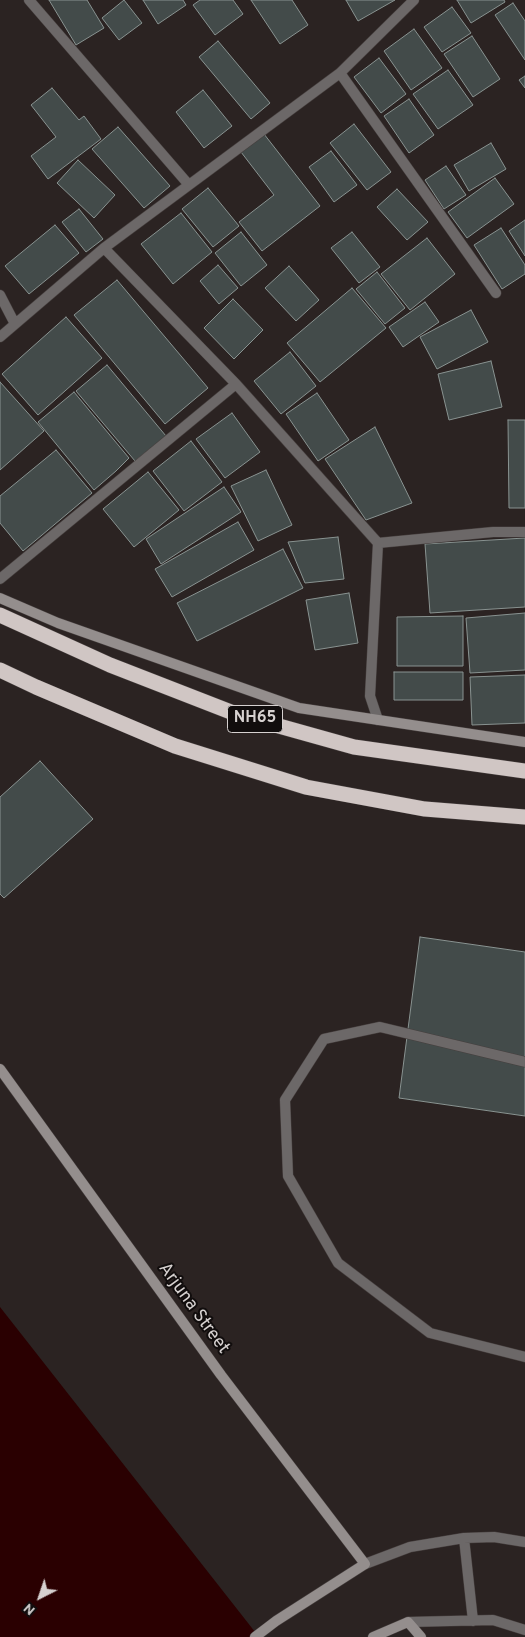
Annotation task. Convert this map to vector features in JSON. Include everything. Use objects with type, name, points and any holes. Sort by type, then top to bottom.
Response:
[{"type":"highway","name":"NH65","points":[[0,615],[110,665],[236,714],[354,747],[525,771]]},
{"type":"highway","points":[[0,670],[175,746],[306,787],[425,809],[525,817]]},
{"type":"street","points":[[30,0],[188,185]]},
{"type":"street","points":[[0,337],[104,248],[340,73],[414,0]]},
{"type":"street","points":[[340,73],[496,292]]},
{"type":"street","points":[[104,248],[236,384],[378,543],[370,696],[378,720]]},
{"type":"street","points":[[0,295],[15,324]]},
{"type":"street","points":[[0,579],[236,384]]},
{"type":"street","points":[[378,543],[493,532],[525,532]]},
{"type":"street","points":[[0,598],[58,623],[299,708],[525,742]]},
{"type":"street","points":[[525,1062],[380,1027],[324,1039],[285,1100],[288,1176],[338,1263],[430,1333],[525,1357]]},
{"type":"street","name":"Arjuna Street","points":[[0,1069],[221,1375],[365,1564]]},
{"type":"street","points":[[255,1637],[276,1621],[365,1564],[410,1547],[464,1538],[494,1537],[525,1542]]},
{"type":"street","points":[[464,1538],[473,1620]]},
{"type":"street","points":[[373,1637],[408,1622],[493,1620],[525,1630]]},
{"type":"street","points":[[408,1622],[421,1637]]},
{"type":"shaded area","points":[[0,1307],[259,1637],[0,1637]]},
{"type":"building","points":[[49,0],[87,0],[104,28],[76,45]]},
{"type":"building","points":[[124,0],[142,23],[119,40],[102,18]]},
{"type":"building","points":[[143,0],[183,0],[186,5],[158,24]]},
{"type":"building","points":[[200,0],[233,0],[243,14],[215,35],[193,5]]},
{"type":"building","points":[[251,0],[292,0],[308,25],[280,44]]},
{"type":"building","points":[[346,0],[395,0],[358,21]]},
{"type":"building","points":[[457,0],[504,0],[505,2],[471,23]]},
{"type":"building","points":[[513,3],[525,21],[525,60],[495,15]]},
{"type":"building","points":[[452,7],[471,33],[442,52],[424,27]]},
{"type":"building","points":[[414,29],[442,68],[411,90],[384,51]]},
{"type":"building","points":[[472,36],[500,79],[473,97],[444,54]]},
{"type":"building","points":[[218,41],[270,103],[251,119],[199,57]]},
{"type":"building","points":[[379,58],[406,94],[381,113],[354,77]]},
{"type":"building","points":[[448,70],[473,105],[438,129],[413,94]]},
{"type":"building","points":[[525,76],[525,88],[519,80]]},
{"type":"building","points":[[52,88],[79,120],[84,116],[101,139],[48,179],[31,156],[56,137],[31,105]]},
{"type":"building","points":[[203,90],[232,126],[204,148],[176,112]]},
{"type":"building","points":[[409,99],[434,135],[409,153],[384,116]]},
{"type":"building","points":[[354,124],[391,172],[367,190],[330,143]]},
{"type":"building","points":[[118,127],[170,186],[144,208],[92,149]]},
{"type":"building","points":[[264,134],[320,206],[262,251],[239,222],[274,195],[241,152]]},
{"type":"building","points":[[491,143],[506,169],[469,191],[454,165]]},
{"type":"building","points":[[331,151],[357,185],[334,202],[309,167]]},
{"type":"building","points":[[78,160],[115,195],[94,218],[57,183]]},
{"type":"building","points":[[446,166],[466,195],[444,209],[425,180]]},
{"type":"building","points":[[495,178],[514,204],[467,238],[448,212]]},
{"type":"building","points":[[208,188],[239,226],[213,247],[182,209]]},
{"type":"building","points":[[397,189],[428,222],[407,240],[377,207]]},
{"type":"building","points":[[79,209],[103,239],[86,252],[62,222]]},
{"type":"building","points":[[181,213],[212,252],[173,284],[141,244]]},
{"type":"building","points":[[525,220],[525,256],[509,231]]},
{"type":"building","points":[[55,225],[79,253],[29,294],[5,266]]},
{"type":"building","points":[[501,228],[525,265],[525,274],[502,289],[474,245]]},
{"type":"building","points":[[241,232],[267,265],[241,286],[215,253]]},
{"type":"building","points":[[352,232],[380,267],[359,283],[331,248]]},
{"type":"building","points":[[427,238],[455,274],[410,310],[381,274]]},
{"type":"building","points":[[218,265],[238,288],[219,304],[200,281]]},
{"type":"building","points":[[289,266],[319,300],[296,321],[265,288]]},
{"type":"building","points":[[377,272],[405,308],[385,324],[356,289]]},
{"type":"building","points":[[117,280],[208,388],[165,424],[74,315]]},
{"type":"building","points":[[352,288],[386,328],[320,382],[287,343]]},
{"type":"building","points":[[233,299],[263,330],[234,359],[204,328]]},
{"type":"building","points":[[425,302],[439,322],[403,347],[389,327]]},
{"type":"building","points":[[471,310],[488,342],[437,369],[420,337]]},
{"type":"building","points":[[66,317],[102,358],[38,415],[2,374]]},
{"type":"building","points":[[290,352],[316,386],[281,414],[254,381]]},
{"type":"building","points":[[491,361],[502,407],[449,420],[438,374]]},
{"type":"building","points":[[107,365],[166,436],[135,461],[76,391]]},
{"type":"building","points":[[0,382],[44,431],[0,470]]},
{"type":"building","points":[[74,392],[129,458],[94,490],[38,422]]},
{"type":"building","points":[[317,393],[349,440],[318,461],[286,414]]},
{"type":"building","points":[[232,413],[260,452],[225,478],[196,439]]},
{"type":"building","points":[[508,420],[525,420],[525,508],[509,508]]},
{"type":"building","points":[[375,427],[412,503],[366,520],[325,459]]},
{"type":"building","points":[[191,441],[222,482],[184,511],[153,471]]},
{"type":"building","points":[[56,450],[92,493],[23,551],[0,523],[0,496]]},
{"type":"building","points":[[266,470],[292,525],[258,541],[231,486]]},
{"type":"building","points":[[148,472],[179,510],[134,547],[103,509]]},
{"type":"building","points":[[224,487],[241,512],[161,564],[146,539]]},
{"type":"building","points":[[238,522],[254,550],[172,597],[155,569]]},
{"type":"building","points":[[338,537],[344,579],[305,583],[288,542]]},
{"type":"building","points":[[525,538],[525,607],[430,613],[425,544]]},
{"type":"building","points":[[283,549],[303,588],[197,641],[177,603]]},
{"type":"building","points":[[349,593],[358,643],[315,650],[306,600]]},
{"type":"building","points":[[525,613],[525,670],[470,673],[466,618]]},
{"type":"building","points":[[463,616],[463,666],[397,666],[397,617]]},
{"type":"building","points":[[394,672],[463,672],[463,700],[394,700]]},
{"type":"building","points":[[525,675],[525,723],[472,725],[470,677]]},
{"type":"building","points":[[40,761],[93,819],[4,898],[0,894],[0,797]]},
{"type":"building","points":[[420,937],[525,952],[525,1116],[399,1098]]}]
